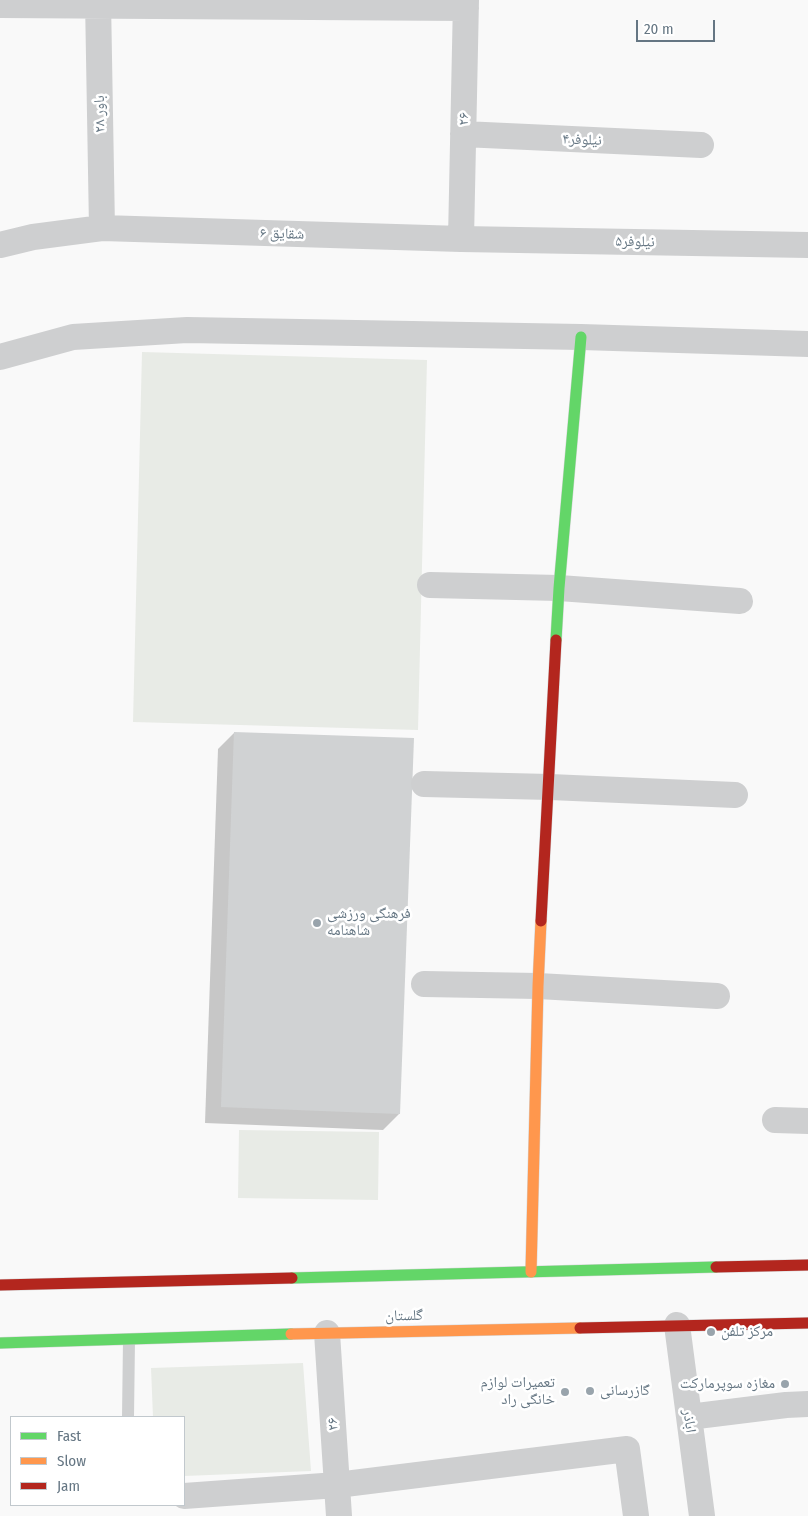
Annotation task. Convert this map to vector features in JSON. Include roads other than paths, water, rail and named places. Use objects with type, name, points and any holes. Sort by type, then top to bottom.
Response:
[{"type":"main road","points":[[531,1272],[538,986],[559,588],[581,337]]},
{"type":"main road","points":[[0,1285],[808,1265]]},
{"type":"main road","name":"گلستان","points":[[0,1343],[327,1333],[808,1323]]},
{"type":"street","points":[[0,5],[98,3],[466,4]]},
{"type":"street","name":"باور ۲۸","points":[[98,3],[102,228]]},
{"type":"street","name":"۲۶","points":[[461,239],[466,4]]},
{"type":"street","name":"نیلوفر۴","points":[[463,134],[701,145]]},
{"type":"street","name":"شقایق ۶","points":[[0,245],[33,237],[102,228],[461,239]]},
{"type":"street","name":"نیلوفر۵","points":[[461,239],[808,246]]},
{"type":"street","points":[[0,357],[73,337],[187,330],[581,337],[808,344]]},
{"type":"street","points":[[430,585],[559,588],[740,601]]},
{"type":"street","points":[[424,784],[735,795]]},
{"type":"street","points":[[424,984],[538,986],[717,996]]},
{"type":"street","points":[[775,1120],[808,1121]]},
{"type":"street","name":"اباذر","points":[[677,1325],[702,1516]]},
{"type":"street","name":"۲۶","points":[[327,1333],[339,1516]]},
{"type":"street","points":[[689,1417],[808,1404]]},
{"type":"street","points":[[185,1496],[337,1485],[627,1449],[636,1516]]},
{"type":"lane","points":[[128,1416],[129,1340]]},
{"type":"place","name":"فرهنگی ورزشی شاهنامه","points":[[317,923]]},
{"type":"place","name":"مرکز تلفن","points":[[711,1332]]},
{"type":"place","name":"مغازه سوپرمارکت","points":[[785,1384]]},
{"type":"place","name":"گازرسانی","points":[[590,1391]]},
{"type":"place","name":"تعمیرات لوازم خانگی راد","points":[[565,1392]]}]
